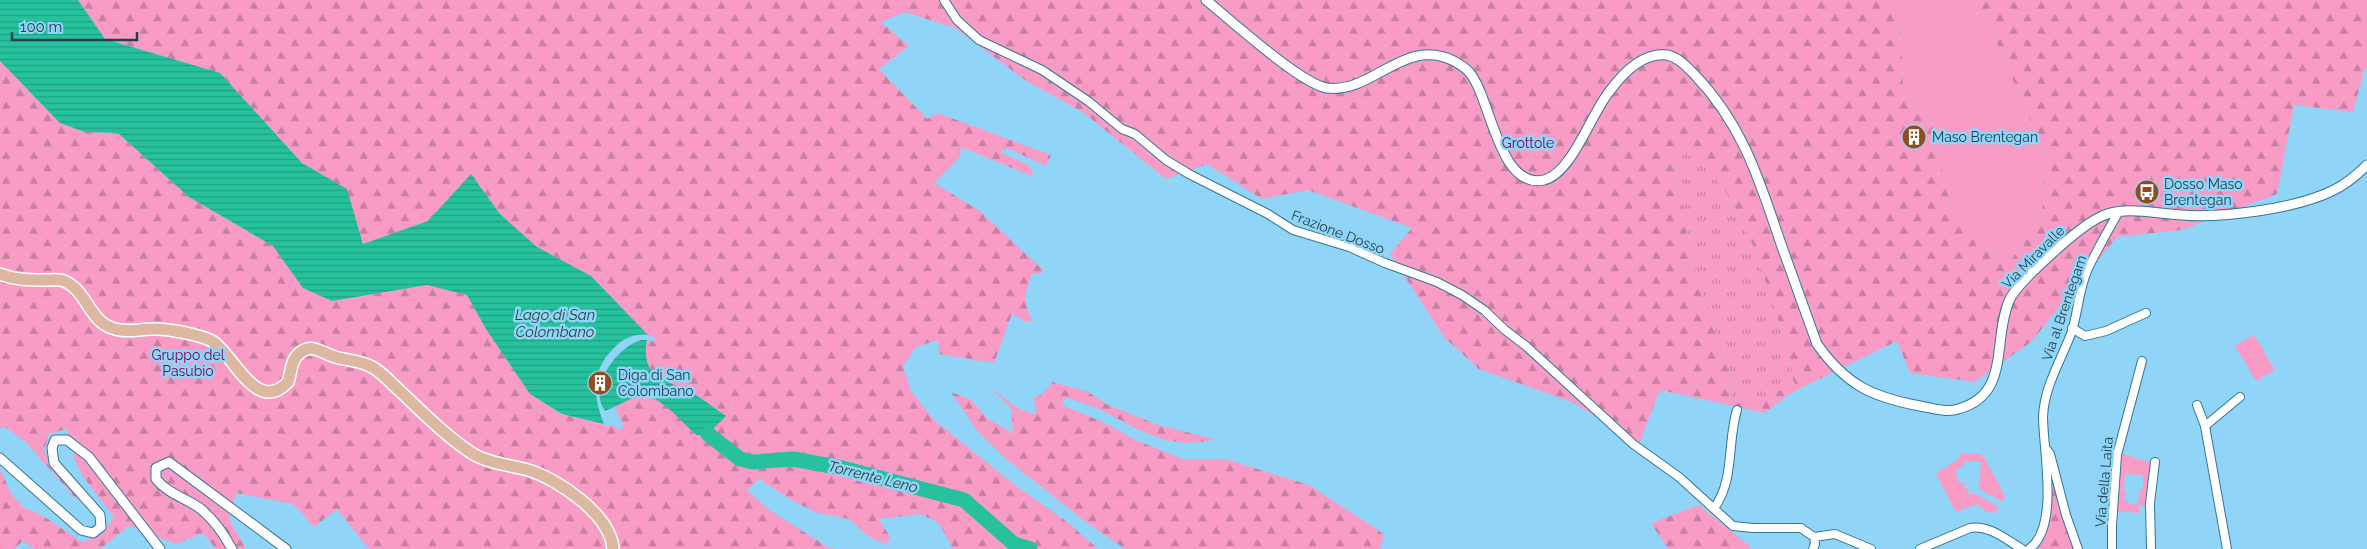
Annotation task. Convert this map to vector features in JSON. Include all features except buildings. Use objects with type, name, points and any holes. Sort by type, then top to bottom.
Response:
[{"type":"main road","points":[[0,274],[20,280],[62,280],[74,287],[98,322],[114,329],[130,332],[154,329],[202,337],[214,342],[252,385],[269,391],[277,390],[288,382],[292,361],[302,350],[315,348],[335,357],[359,361],[374,368],[434,423],[471,453],[505,465],[529,470],[552,480],[590,507],[604,524],[613,541],[613,549]]},
{"type":"street","name":"Frazione Dosso","points":[[944,0],[957,20],[979,40],[1042,70],[1088,101],[1122,129],[1134,134],[1166,160],[1189,174],[1268,214],[1293,230],[1349,247],[1462,294],[1526,346],[1633,444],[1679,477],[1733,526],[1801,528],[1814,536]]},
{"type":"street","name":"Via Miravalle","points":[[1206,0],[1300,75],[1325,88],[1346,87],[1416,55],[1438,55],[1460,65],[1470,72],[1477,84],[1507,159],[1520,174],[1532,179],[1543,180],[1556,174],[1566,164],[1610,90],[1637,63],[1649,56],[1668,55],[1683,63],[1714,96],[1739,133],[1759,180],[1818,344],[1831,362],[1846,376],[1872,394],[1895,401],[1941,410],[1955,410],[1966,407],[1985,395],[1991,386],[1996,372],[2004,313],[2009,300],[2017,289],[2082,228],[2100,216],[2119,211],[2203,217],[2231,216],[2319,197],[2335,190],[2367,165]]},
{"type":"street","name":"Via al Brentegam","points":[[2029,549],[2036,543],[2041,532],[2049,487],[2044,446],[2044,402],[2072,328],[2087,271],[2119,211]]},
{"type":"street","points":[[2072,328],[2085,336],[2094,335],[2146,313]]},
{"type":"street","name":"Via della Laita","points":[[2112,549],[2117,455],[2142,361]]},
{"type":"street","points":[[2205,426],[2240,396]]},
{"type":"street","points":[[2196,405],[2205,426],[2227,549]]},
{"type":"street","points":[[1712,507],[1719,502],[1728,472],[1737,410]]},
{"type":"street","points":[[0,458],[81,530],[93,533],[101,527],[100,515],[54,462],[52,448],[55,440],[67,440],[89,457],[160,549]]},
{"type":"street","name":"Via al Brentegam","points":[[2044,446],[2050,454],[2066,515],[2078,549]]},
{"type":"street","points":[[232,549],[220,529],[200,508],[162,487],[156,479],[156,468],[169,462],[286,549]]},
{"type":"street","points":[[2151,549],[2150,503],[2155,462]]},
{"type":"street","points":[[1920,549],[1963,530],[1976,527],[1995,532],[2022,549]]},
{"type":"street","points":[[1813,549],[1814,536],[1835,534],[1871,549]]},
{"type":"green space","points":[[78,0],[1899,0],[1903,88],[1930,118],[1951,208],[2006,267],[2042,216],[2046,156],[1978,0],[2367,0],[2367,69],[2365,68],[2353,112],[2294,105],[2277,194],[2182,230],[2117,237],[2031,342],[1975,382],[1910,373],[1897,341],[1789,394],[1765,413],[1660,390],[1639,444],[1574,403],[1479,369],[1444,337],[1390,254],[1412,228],[1308,190],[1262,199],[1207,164],[1166,179],[1084,113],[1025,80],[955,28],[905,12],[881,22],[909,46],[879,69],[927,119],[938,113],[1051,155],[1046,166],[1007,148],[1000,152],[1030,166],[1034,177],[961,147],[960,157],[934,183],[980,211],[1045,272],[1032,274],[1027,287],[1026,303],[1032,321],[1025,321],[1012,314],[994,363],[939,354],[938,340],[916,347],[903,366],[911,391],[934,420],[1016,486],[1066,521],[1098,549],[953,549],[939,523],[921,514],[878,519],[890,536],[887,545],[868,536],[849,519],[818,513],[795,502],[759,479],[747,490],[768,509],[829,548],[836,549],[369,549],[337,509],[314,527],[293,504],[236,493],[229,519],[246,549],[216,549],[203,533],[176,544],[129,526],[100,549],[34,549],[23,541],[14,549],[0,549],[0,469],[12,495],[23,507],[45,517],[82,542],[102,535],[114,517],[82,475],[75,460],[67,429],[49,434],[44,451],[49,461],[78,497],[76,499],[25,441],[5,427],[0,428],[0,61],[60,123],[85,132],[118,133],[189,197],[273,246],[303,288],[332,301],[427,285],[467,295],[486,329],[530,394],[561,414],[604,424],[606,427],[614,425],[618,430],[624,427],[615,407],[630,399],[648,396],[664,404],[697,435],[708,434],[725,416],[698,396],[657,376],[647,363],[646,353],[647,340],[656,342],[656,338],[648,335],[591,276],[537,247],[500,214],[471,175],[428,221],[362,245],[347,190],[302,163],[220,73],[105,39]],"holes":[[[1690,148],[1730,197],[1755,250],[1788,349],[1794,385],[1769,394],[1733,402],[1727,363],[1693,263],[1672,154]]]},
{"type":"green space","points":[[1899,0],[1978,0],[2046,156],[2042,216],[2006,267],[1951,208],[1930,118],[1903,88]]},
{"type":"green space","points":[[1690,147],[1730,197],[1755,250],[1788,349],[1794,385],[1744,405],[1733,402],[1727,363],[1693,263],[1672,154]]},
{"type":"green space","points":[[2254,335],[2275,370],[2256,381],[2235,346]]},
{"type":"green space","points":[[1053,382],[1088,392],[1108,405],[1161,426],[1215,439],[1199,442],[1170,441],[1143,432],[1099,409],[1066,397],[1062,405],[1103,422],[1138,441],[1183,459],[1225,459],[1309,485],[1384,534],[1380,549],[1125,549],[1086,522],[1005,458],[978,432],[951,392],[971,400],[988,419],[1013,433],[1011,408],[989,387],[1022,410],[1036,414],[1034,398],[1042,394]]},
{"type":"green space","points":[[2120,453],[2152,463],[2147,506],[2139,505],[2139,513],[2115,511]],"holes":[[[2125,474],[2143,475],[2143,489],[2140,489],[2139,500],[2135,506],[2123,499],[2127,494],[2124,492]]]},
{"type":"green space","points":[[1959,454],[1980,454],[1984,457],[2004,494],[2003,502],[1979,489],[1981,462],[1964,462],[1964,465],[1955,471],[1958,482],[1965,483],[1964,488],[1969,489],[1968,494],[1975,494],[1999,507],[1995,513],[1985,511],[1978,504],[1956,512],[1936,474],[1960,458]]},
{"type":"green space","points":[[2049,457],[2075,549],[2037,549],[2042,543],[2048,521],[2051,490]]},
{"type":"green space","points":[[1699,505],[1753,549],[1668,549],[1651,523]]},
{"type":"water","name":"Lago di San Colombano","points":[[0,0],[78,0],[105,39],[220,73],[302,163],[347,189],[363,244],[428,221],[471,174],[500,214],[537,247],[591,276],[648,335],[635,335],[623,341],[616,346],[602,364],[596,382],[596,392],[604,424],[562,414],[530,394],[486,329],[467,295],[427,285],[332,301],[303,288],[273,246],[189,197],[118,133],[85,132],[60,123],[0,61]]},
{"type":"water","points":[[641,340],[647,340],[647,363],[657,376],[694,394],[726,416],[708,434],[697,435],[661,403],[645,396],[633,398],[605,411],[600,401],[600,391],[607,369],[623,351]]},
{"type":"waterway","name":"Torrente Leno","points":[[708,434],[740,459],[753,462],[793,459],[842,468],[964,500],[1014,544],[1030,549]]},
{"type":"place","name":"Maso Brentegan","points":[[1914,137]]},
{"type":"place","name":"Dosso Maso Brentegan","points":[[2147,192]]},
{"type":"place","name":"Diga di San Colombano","points":[[600,383]]},
{"type":"park label","name":"Grottole","points":[[1528,143]]},
{"type":"park label","name":"Gruppo del Pasubio","points":[[188,364]]}]
